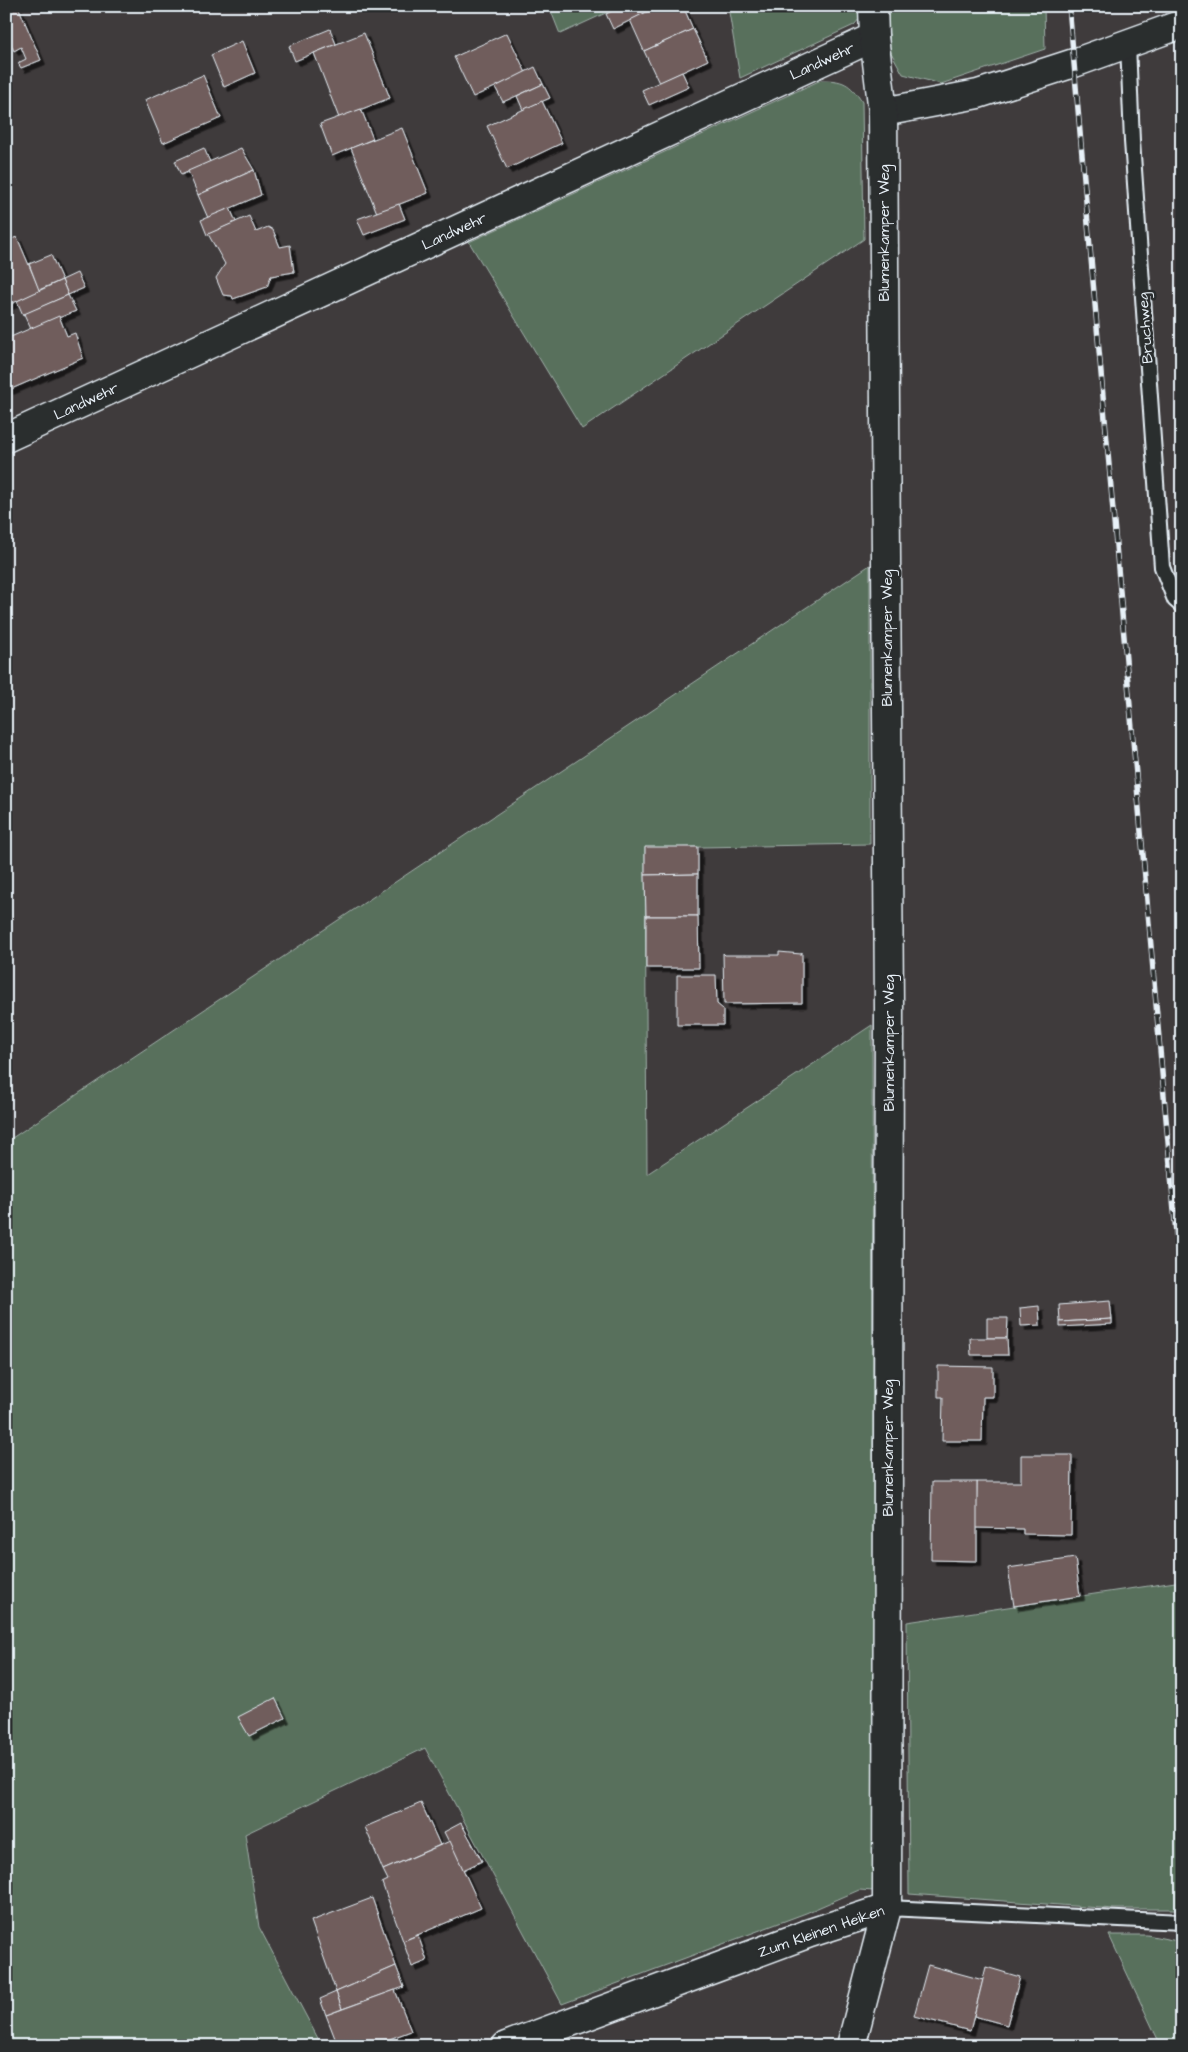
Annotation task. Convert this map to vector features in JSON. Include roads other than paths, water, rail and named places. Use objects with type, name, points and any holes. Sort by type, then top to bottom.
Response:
[{"type":"street","points":[[873,6],[874,37]]},
{"type":"street","points":[[883,112],[978,94],[1182,24]]},
{"type":"street","name":"Blumenkamper Weg","points":[[851,2046],[887,1908],[889,1007],[883,112],[874,37]]},
{"type":"street","name":"Landwehr","points":[[6,438],[874,37]]},
{"type":"street","name":"Zum Kleinen Heiken","points":[[506,2046],[810,1933],[887,1908]]},
{"type":"lane","name":"Bruchweg","points":[[1128,44],[1133,151],[1162,567],[1175,600],[1182,606]]},
{"type":"lane","name":"Zum Kleinen Heiken","points":[[887,1908],[1182,1922]]},
{"type":"railway","points":[[1069,6],[1182,1302]]}]
